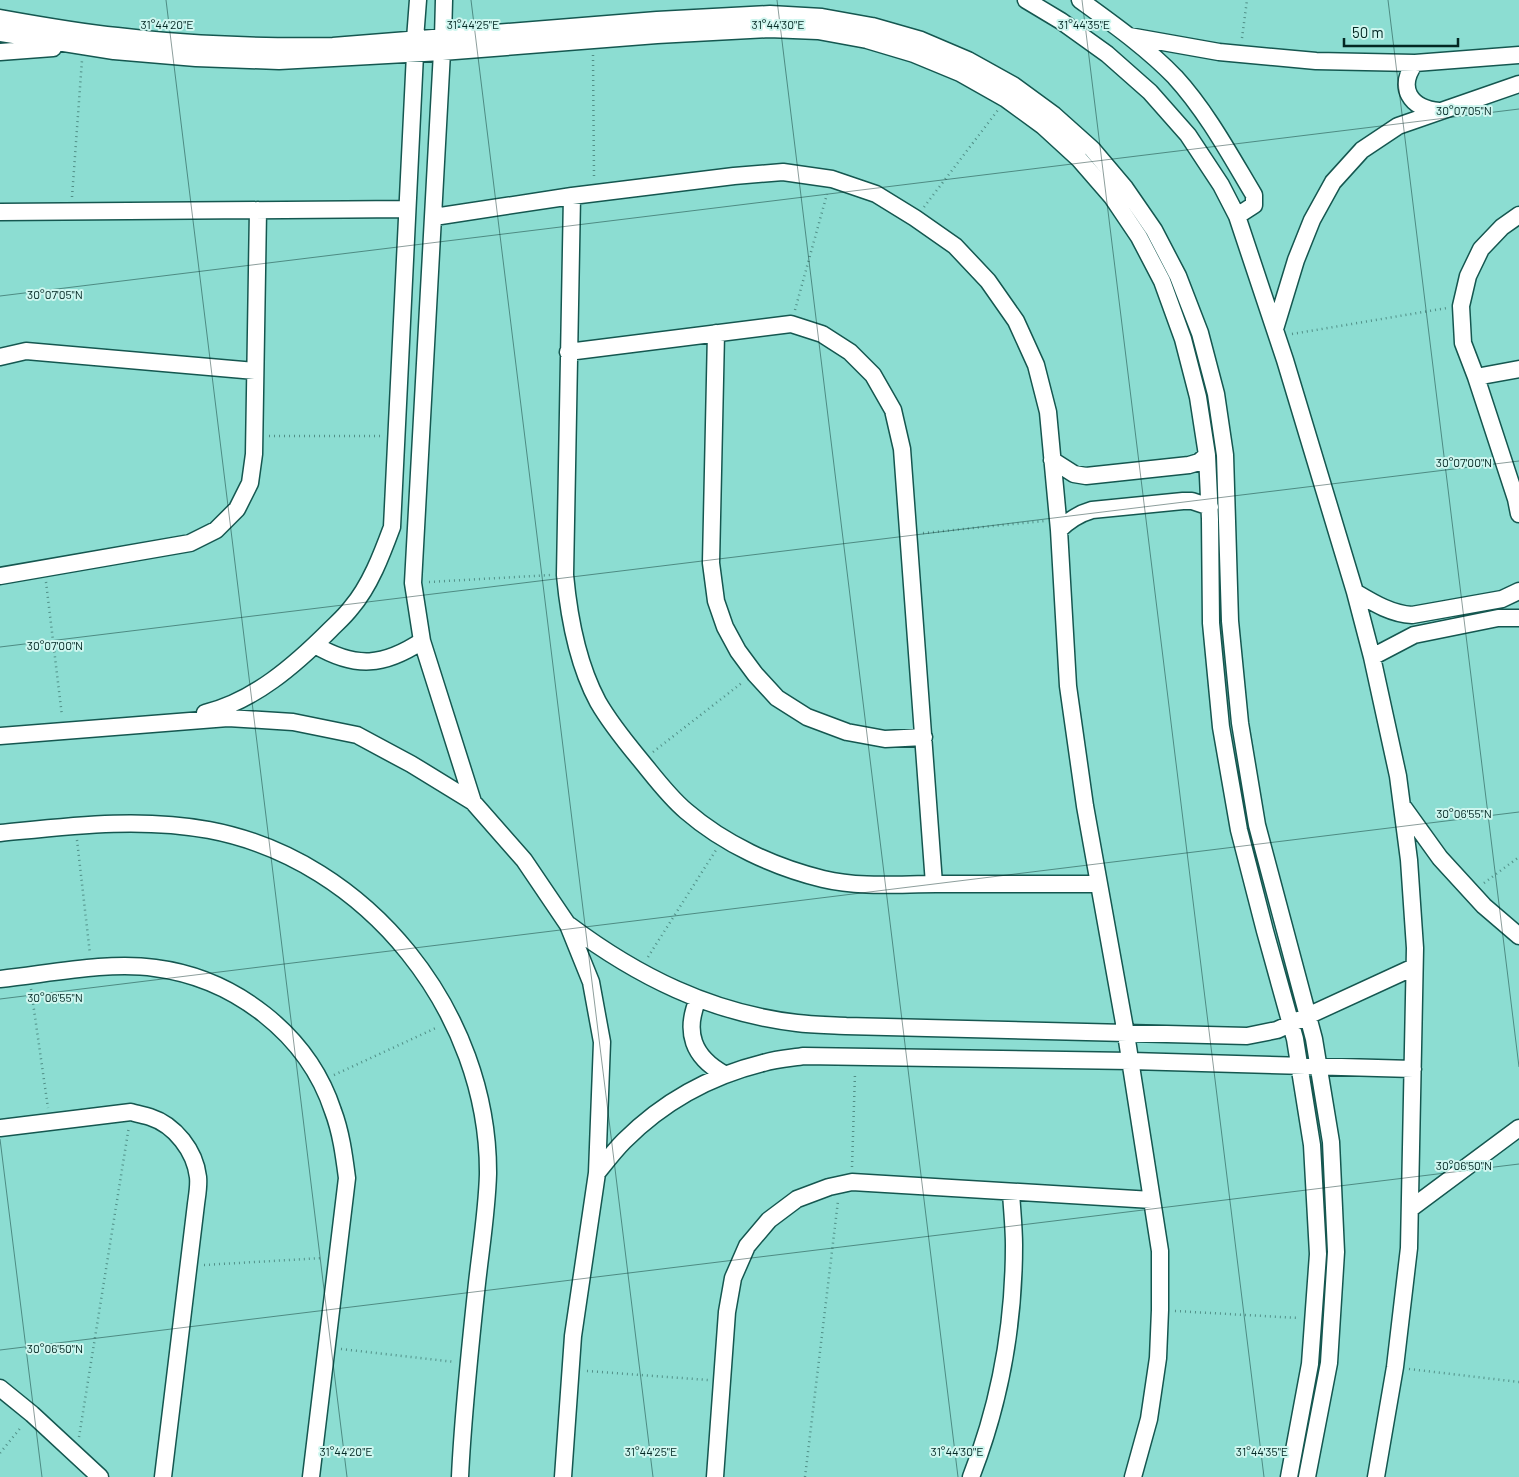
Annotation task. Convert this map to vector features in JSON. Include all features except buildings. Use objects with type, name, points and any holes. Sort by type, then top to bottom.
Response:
[{"type":"street","points":[[163,724],[219,709],[271,683],[315,645],[352,608],[378,564],[392,527],[418,0]]},
{"type":"street","points":[[444,0],[434,217],[413,583],[422,641],[473,802]]},
{"type":"street","points":[[1026,0],[1061,21],[1107,54],[1150,92],[1188,135],[1221,185],[1237,216],[1276,333],[1355,592],[1372,657],[1398,776],[1409,860],[1415,948],[1409,1248],[1394,1367],[1376,1477]]},
{"type":"street","points":[[1080,0],[1129,36],[1176,78],[1211,124],[1254,195],[1254,205],[1237,216]]},
{"type":"street","points":[[0,33],[114,51],[196,58],[279,61],[332,52],[490,41],[657,20],[770,14],[822,17],[872,26],[921,40],[960,56],[1013,85],[1054,115],[1092,150],[1125,188],[1154,230],[1178,276],[1200,333],[1216,394],[1225,455],[1230,621],[1240,723],[1257,825],[1308,1016],[1330,1142],[1336,1252],[1328,1364],[1307,1477]]},
{"type":"street","points":[[0,18],[117,36],[189,43],[280,46],[332,52]]},
{"type":"street","points":[[490,41],[592,41],[657,35],[769,29],[818,32],[867,40],[914,54],[960,73],[1006,99],[1043,126],[1079,159],[1112,197],[1139,237],[1162,281],[1183,339],[1198,397],[1207,455],[1210,508],[1211,623],[1221,727],[1239,830],[1291,1024],[1300,1066],[1312,1145],[1318,1254],[1310,1364],[1289,1477]]},
{"type":"street","points":[[1129,36],[1219,52],[1316,61],[1415,63],[1519,55]]},
{"type":"street","points":[[0,52],[82,46]]},
{"type":"street","points":[[1415,63],[1407,78],[1406,84],[1409,96],[1416,105],[1427,110],[1439,111]]},
{"type":"street","points":[[1276,333],[1296,260],[1312,220],[1333,182],[1362,150],[1398,126],[1519,84]]},
{"type":"street","points":[[434,217],[594,193],[783,172],[832,179],[876,194],[955,246],[988,281],[1016,321],[1036,365],[1048,412],[1059,525],[1068,686],[1085,806],[1126,1034],[1160,1251],[1158,1358],[1149,1419],[1132,1477]]},
{"type":"street","points":[[572,196],[565,574],[571,622],[580,658],[598,702],[620,733],[685,811],[723,838],[772,863],[825,879],[879,886],[1099,884]]},
{"type":"street","points":[[0,576],[190,543],[216,530],[237,510],[250,483],[254,454],[258,210]]},
{"type":"street","points":[[0,212],[407,210]]},
{"type":"street","points":[[1519,215],[1502,227],[1482,249],[1468,276],[1461,306],[1463,343],[1476,377],[1519,514]]},
{"type":"street","points":[[568,352],[791,324],[822,334],[850,352],[872,375],[893,410],[902,449],[934,884]]},
{"type":"street","points":[[716,333],[711,563],[716,601],[725,627],[738,652],[754,674],[777,698],[807,717],[847,732],[885,739],[924,737]]},
{"type":"street","points":[[0,357],[26,352],[255,371]]},
{"type":"street","points":[[1476,377],[1519,369]]},
{"type":"street","points":[[1052,460],[1074,474],[1086,476],[1189,466],[1199,462],[1207,455]]},
{"type":"street","points":[[1059,525],[1079,514],[1092,510],[1183,501],[1192,501],[1210,508]]},
{"type":"street","points":[[1355,592],[1393,612],[1402,615],[1412,615],[1502,599],[1519,591]]},
{"type":"street","points":[[1372,657],[1420,633],[1498,618],[1513,616],[1519,618]]},
{"type":"street","points":[[315,645],[340,658],[368,662],[387,659],[405,652],[422,641]]},
{"type":"street","points":[[0,736],[228,718],[293,722],[357,735],[411,764],[473,802],[524,860],[568,925],[591,982],[602,1042],[596,1174],[573,1336],[563,1477]]},
{"type":"street","points":[[1402,805],[1440,858],[1484,906],[1519,936]]},
{"type":"street","points":[[0,832],[104,823],[157,823],[210,830],[261,845],[309,868],[353,897],[392,933],[426,974],[452,1020],[472,1069],[484,1121],[488,1173],[463,1415],[460,1477]]},
{"type":"street","points":[[568,925],[602,950],[639,972],[698,999],[746,1014],[796,1023],[846,1026],[1247,1036],[1277,1030],[1414,968]]},
{"type":"street","points":[[0,979],[116,966],[155,968],[193,976],[229,991],[261,1012],[284,1032],[304,1055],[320,1081],[333,1110],[342,1143],[347,1178],[311,1477]]},
{"type":"street","points":[[698,999],[692,1013],[691,1028],[694,1042],[701,1056],[711,1067],[724,1074]]},
{"type":"street","points":[[596,1174],[623,1142],[653,1114],[687,1092],[724,1074],[764,1062],[804,1056],[1130,1061],[1413,1069]]},
{"type":"street","points":[[0,1128],[131,1112],[151,1117],[169,1127],[183,1141],[193,1158],[198,1178],[163,1477]]},
{"type":"street","points":[[1410,1210],[1519,1128]]},
{"type":"street","points":[[715,1477],[727,1312],[733,1278],[747,1246],[769,1220],[797,1199],[846,1183],[1152,1200]]},
{"type":"street","points":[[971,1477],[997,1398],[1007,1347],[1013,1296],[1014,1244],[1011,1192]]},
{"type":"street","points":[[0,1388],[32,1414],[100,1477]]},
{"type":"path","points":[[1239,54],[1247,0]]},
{"type":"path","points":[[592,41],[594,193]]},
{"type":"path","points":[[71,212],[82,46]]},
{"type":"path","points":[[915,218],[1006,99]]},
{"type":"path","points":[[791,324],[832,179]]},
{"type":"path","points":[[1276,333],[1461,306]]},
{"type":"path","points":[[254,436],[396,436]]},
{"type":"path","points":[[909,534],[1059,525]]},
{"type":"path","points":[[44,568],[64,731]]},
{"type":"path","points":[[413,583],[565,574]]},
{"type":"path","points":[[642,761],[754,674]]},
{"type":"path","points":[[76,826],[92,969]]},
{"type":"path","points":[[639,972],[723,838]]},
{"type":"path","points":[[1472,892],[1519,857]]},
{"type":"path","points":[[29,976],[50,1122]]},
{"type":"path","points":[[320,1081],[452,1020]]},
{"type":"path","points":[[804,1477],[846,1183],[855,1056]]},
{"type":"path","points":[[76,1454],[131,1112]]},
{"type":"path","points":[[189,1266],[337,1258]]},
{"type":"path","points":[[1160,1310],[1313,1319]]},
{"type":"path","points":[[327,1348],[468,1363]]},
{"type":"path","points":[[1394,1367],[1519,1382]]},
{"type":"path","points":[[571,1370],[722,1381]]},
{"type":"path","points":[[0,1453],[32,1414]]}]
